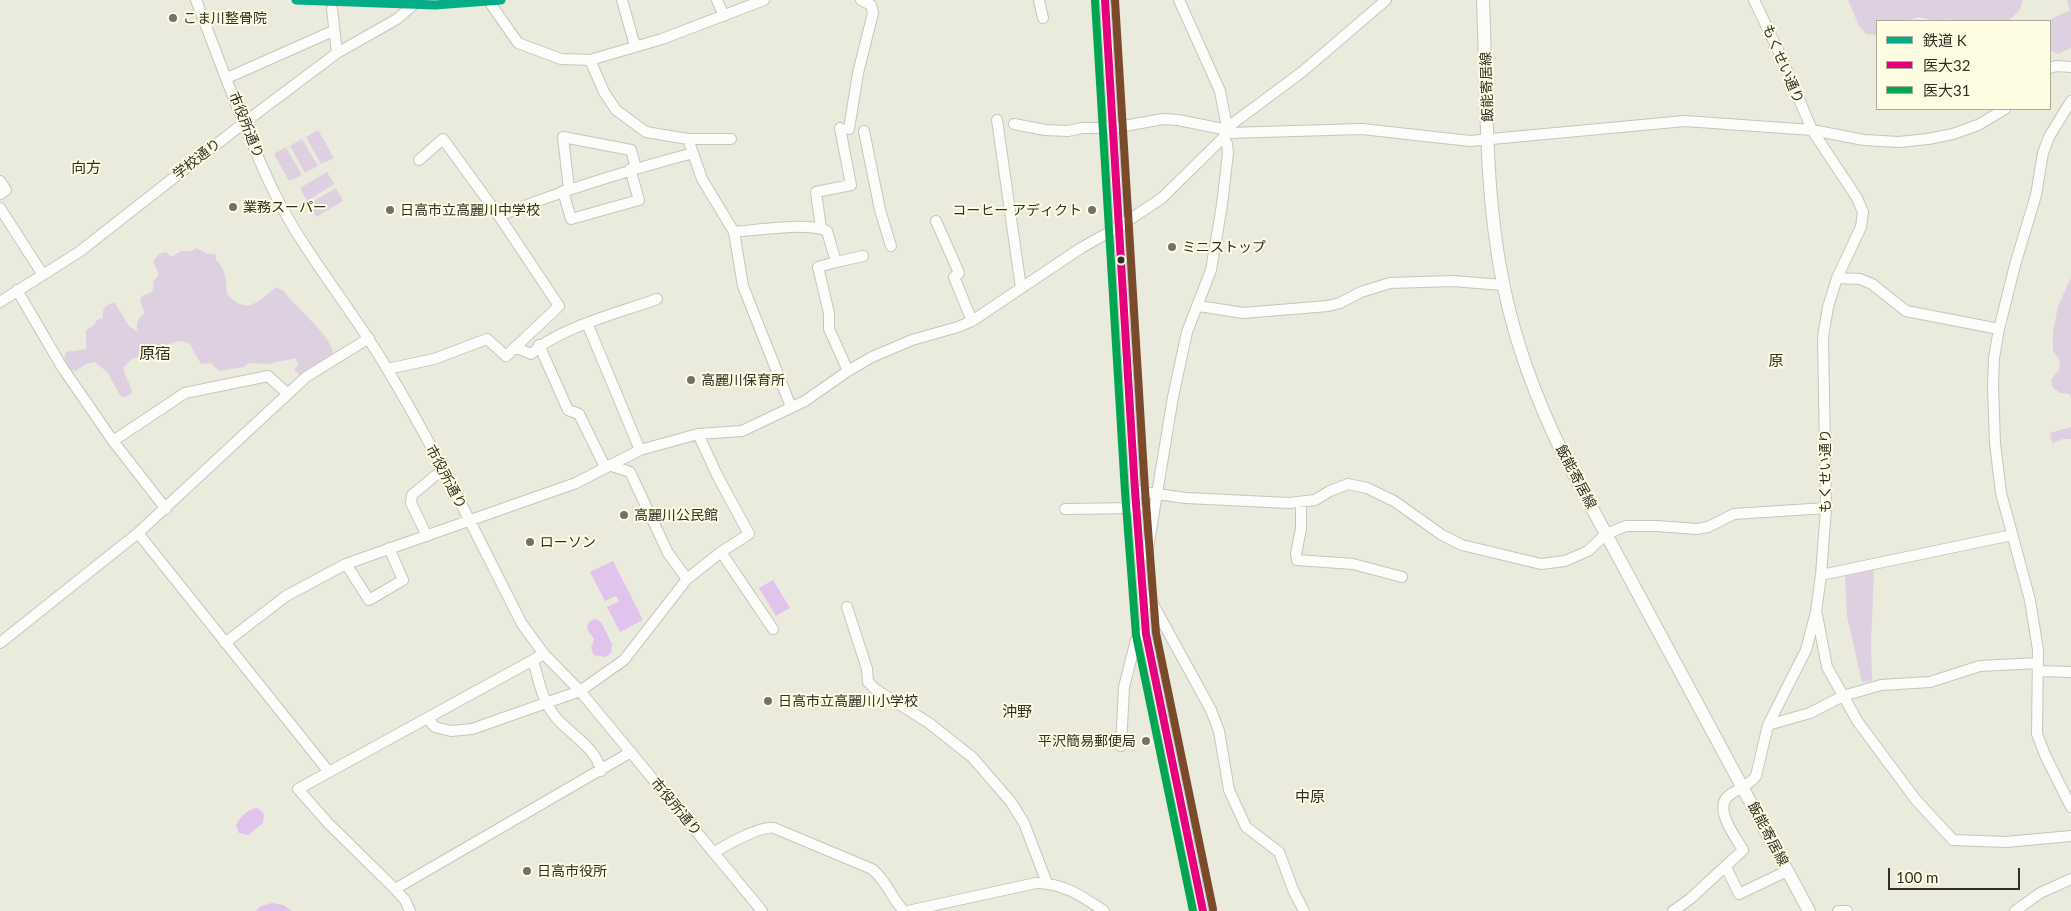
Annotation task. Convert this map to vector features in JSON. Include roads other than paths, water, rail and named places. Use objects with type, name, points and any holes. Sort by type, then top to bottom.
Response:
[{"type":"main road","name":"飯能寄居線","points":[[1483,0],[1494,223],[1503,285],[1522,355],[1539,403],[1560,449],[1809,911]]},
{"type":"street","name":"市役所通り","points":[[196,0],[244,122],[282,208],[319,270],[369,338],[387,369],[522,624],[544,654],[580,691],[762,911]]},
{"type":"street","name":"学校通り","points":[[0,302],[79,252],[244,122],[318,69],[337,53],[397,19],[419,0]]},
{"type":"street","points":[[488,0],[518,44],[561,59],[590,60],[662,39],[764,0]]},
{"type":"street","points":[[622,0],[635,46]]},
{"type":"street","points":[[717,0],[724,16]]},
{"type":"street","points":[[1039,0],[1043,18]]},
{"type":"street","points":[[1106,0],[1135,491],[1146,634],[1203,911]]},
{"type":"street","points":[[1140,558],[1147,554],[1187,332],[1212,270],[1228,153],[1227,133],[1220,91],[1179,0]]},
{"type":"street","points":[[225,643],[286,596],[346,564],[576,484],[640,450],[698,434],[742,431],[805,401],[848,370],[872,357],[912,340],[972,321],[1081,248],[1120,226],[1162,198],[1227,133],[1386,0]]},
{"type":"street","name":"もくせい通り","points":[[1673,911],[1690,899],[1743,850],[1723,810],[1725,798],[1743,788],[1756,776],[1768,725],[1806,650],[1816,612],[1822,575],[1826,508],[1823,337],[1828,306],[1837,278],[1861,227],[1863,212],[1857,198],[1812,130],[1780,54],[1754,0]]},
{"type":"street","points":[[821,228],[816,192],[850,185],[844,129],[873,13],[873,9],[866,1]]},
{"type":"street","points":[[332,9],[337,53]]},
{"type":"street","points":[[227,78],[334,31]]},
{"type":"street","points":[[590,60],[604,92],[616,110],[646,132],[688,139],[731,140]]},
{"type":"street","points":[[2051,68],[2061,65],[2071,67]]},
{"type":"street","points":[[2071,101],[2049,138],[2043,153],[2036,196],[2015,265],[1999,329],[1994,358],[1995,443],[2001,492],[2030,600],[2039,667],[2038,734],[2045,755],[2071,807]]},
{"type":"street","points":[[1014,124],[1045,130],[1068,131],[1082,128],[1113,128],[1163,119],[1223,129],[1227,133],[1362,129],[1406,132],[1455,140],[1489,139],[1685,121],[1812,130],[1864,140],[1899,142],[1953,134],[1978,125],[2003,110]]},
{"type":"street","points":[[997,120],[1021,288]]},
{"type":"street","points":[[864,131],[880,210],[891,246]]},
{"type":"street","points":[[564,137],[631,150],[633,169],[639,200],[571,219],[566,190],[564,137]]},
{"type":"street","points":[[387,369],[434,359],[487,338],[506,356],[559,306],[499,216],[443,139],[419,160]]},
{"type":"street","points":[[688,139],[702,179],[734,232],[743,286],[791,407]]},
{"type":"street","points":[[499,216],[566,190],[692,153]]},
{"type":"street","points":[[0,181],[6,190],[0,194]]},
{"type":"street","points":[[0,208],[43,275]]},
{"type":"street","points":[[936,222],[959,273],[954,277],[972,321]]},
{"type":"street","points":[[734,232],[806,227],[821,228],[827,231],[836,262]]},
{"type":"street","points":[[848,370],[829,329],[829,313],[818,267],[863,256]]},
{"type":"street","points":[[1837,278],[1860,279],[1872,284],[1906,311],[1999,329]]},
{"type":"street","points":[[1199,306],[1243,312],[1328,306],[1340,303],[1361,292],[1390,283],[1452,281],[1503,285]]},
{"type":"street","points":[[18,290],[62,368],[113,441],[166,509]]},
{"type":"street","points":[[515,347],[531,354],[539,346],[587,323],[657,299]]},
{"type":"street","points":[[587,323],[640,450]]},
{"type":"street","points":[[0,643],[166,509],[306,377],[369,338]]},
{"type":"street","points":[[539,346],[568,410],[579,414],[607,466],[630,472],[668,554],[687,579]]},
{"type":"street","points":[[113,441],[185,393],[268,376],[288,394]]},
{"type":"street","points":[[427,718],[435,727],[451,731],[472,728],[580,691],[624,660],[687,579],[721,552],[749,534],[718,477],[698,434]]},
{"type":"street","points":[[427,536],[412,503],[412,495],[442,470]]},
{"type":"street","points":[[1135,491],[1186,498],[1301,503],[1314,500],[1348,484],[1367,488],[1394,500],[1442,535],[1462,544],[1541,564],[1565,561],[1588,550],[1606,534],[1626,526],[1657,526],[1697,530],[1734,514],[1826,508]]},
{"type":"street","points":[[1301,503],[1301,529],[1296,554],[1297,560],[1353,564],[1402,577]]},
{"type":"street","points":[[1065,509],[1137,508]]},
{"type":"street","points":[[138,533],[329,772]]},
{"type":"street","points":[[1822,575],[2012,535]]},
{"type":"street","points":[[346,564],[368,600],[403,580],[389,548]]},
{"type":"street","points":[[721,552],[773,629]]},
{"type":"street","points":[[1143,594],[1150,596],[1211,710],[1219,731],[1229,790],[1246,827],[1279,852],[1294,892],[1304,911]]},
{"type":"street","points":[[848,607],[867,670],[868,682],[875,690],[929,724],[972,757],[1011,802],[1024,822],[1047,883]]},
{"type":"street","points":[[1816,612],[1827,667],[1858,722],[1899,779],[1953,840],[2006,842],[2071,836]]},
{"type":"street","points":[[1121,746],[1124,687],[1138,635],[1146,634]]},
{"type":"street","points":[[410,911],[405,900],[395,889],[328,823],[298,789],[544,654]]},
{"type":"street","points":[[533,660],[545,702],[554,716],[595,754],[602,771]]},
{"type":"street","points":[[1768,725],[1810,713],[1843,696],[1881,685],[1930,682],[1980,666],[2039,667],[2071,672]]},
{"type":"street","points":[[395,889],[561,792],[602,771],[631,752]]},
{"type":"street","points":[[714,853],[731,842],[766,828],[774,828],[872,869],[881,876],[897,904],[904,911]]},
{"type":"street","points":[[1726,867],[1739,894],[1787,871]]},
{"type":"street","points":[[2016,911],[2040,893],[2071,879]]},
{"type":"street","points":[[908,911],[1019,886],[1047,883],[1070,889],[1099,909]]},
{"type":"street","points":[[1838,911],[1847,911]]},
{"type":"rail line","name":"K","points":[[296,0],[435,5],[501,0]]},
{"type":"place","name":"こま川整骨院","points":[[173,18]]},
{"type":"place","name":"業務スーパー","points":[[233,207]]},
{"type":"place","name":"日高市立高麗川中学校","points":[[390,210]]},
{"type":"place","name":"コーヒー アディクト","points":[[1092,210]]},
{"type":"place","name":"ミニストップ","points":[[1172,247]]},
{"type":"place","name":"高麗川保育所","points":[[691,380]]},
{"type":"place","name":"高麗川公民館","points":[[624,515]]},
{"type":"place","name":"ローソン","points":[[530,542]]},
{"type":"place","name":"日高市立高麗川小学校","points":[[768,701]]},
{"type":"place","name":"平沢簡易郵便局","points":[[1146,741]]},
{"type":"place","name":"日高市役所","points":[[527,871]]},
{"type":"district","name":"向方","points":[[86,168]]},
{"type":"district","name":"原宿","points":[[155,354]]},
{"type":"district","name":"原","points":[[1776,361]]},
{"type":"district","name":"沖野","points":[[1017,712]]},
{"type":"district","name":"中原","points":[[1310,797]]}]
